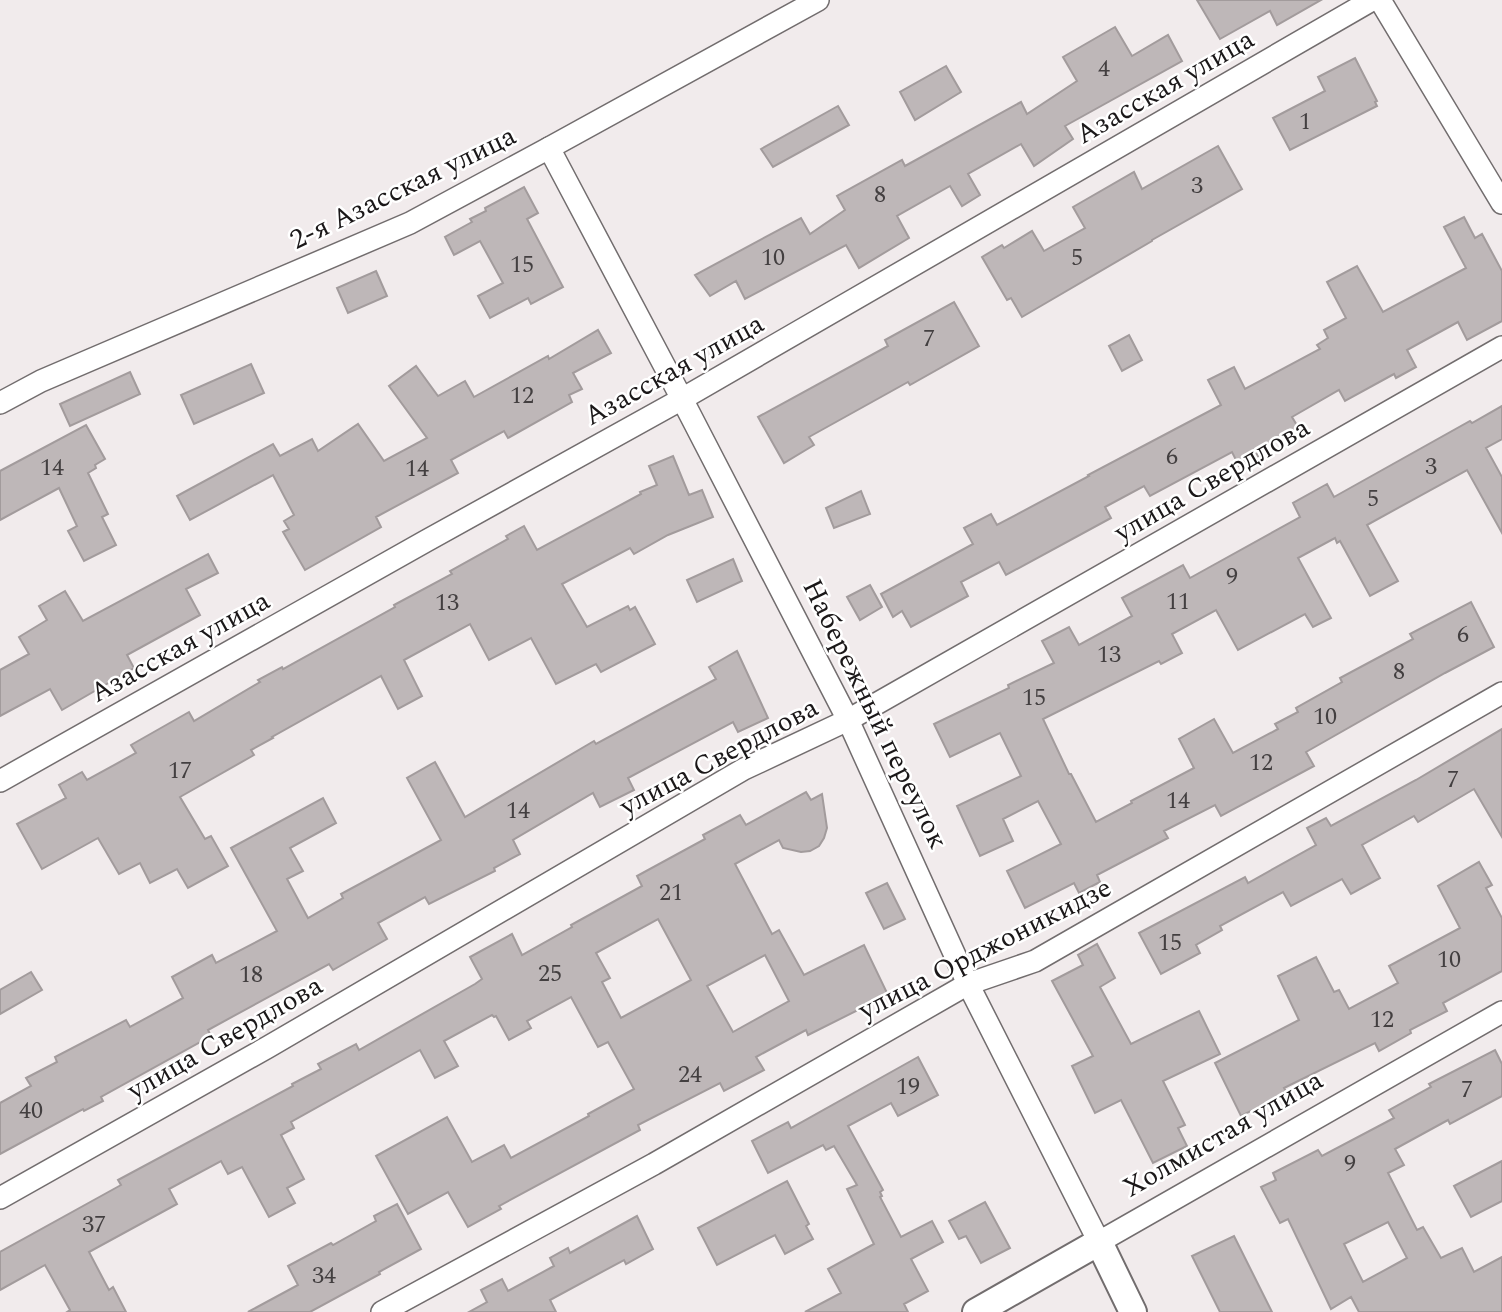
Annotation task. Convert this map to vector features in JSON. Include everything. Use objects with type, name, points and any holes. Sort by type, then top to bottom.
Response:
[{"type":"street","name":"2-я Азасская улица","points":[[0,403],[41,381],[410,223],[818,0]]},
{"type":"street","name":"Азасская улица","points":[[0,781],[682,399],[1372,0]]},
{"type":"street","points":[[1380,0],[1502,203]]},
{"type":"street","name":"Набережный переулок","points":[[549,148],[848,720],[968,984],[1133,1312]]},
{"type":"street","name":"улица Свердлова","points":[[0,1198],[268,1047],[744,769],[848,720],[1502,347]]},
{"type":"street","name":"улица Орджоникидзе","points":[[382,1312],[654,1164],[968,984],[1035,961],[1502,693]]},
{"type":"street","name":"Холмистая улица","points":[[976,1312],[1502,1012]]},
{"type":"building","points":[[1197,0],[1321,0],[1277,25],[1270,11],[1220,39]]},
{"type":"building","points":[[1115,27],[1132,56],[1168,35],[1182,61],[1065,126],[1073,139],[1034,166],[1021,144],[968,174],[980,195],[962,206],[950,186],[897,216],[909,238],[859,268],[846,245],[745,299],[736,281],[710,296],[695,275],[801,218],[810,234],[845,210],[837,196],[902,160],[905,166],[1021,102],[1027,114],[1077,81],[1063,57]]},
{"type":"building","points":[[1355,58],[1377,106],[1290,150],[1273,118],[1325,91],[1318,77]]},
{"type":"building","points":[[946,66],[961,92],[915,120],[900,92]]},
{"type":"building","points":[[838,106],[849,125],[773,167],[761,149]]},
{"type":"building","points":[[1218,146],[1242,189],[1022,317],[1011,298],[1007,300],[982,257],[1002,245],[1004,248],[1032,231],[1044,251],[1085,228],[1073,207],[1134,172],[1142,189]]},
{"type":"building","points":[[524,187],[538,213],[527,219],[563,287],[531,304],[528,298],[490,318],[478,296],[503,283],[480,241],[454,255],[445,237],[472,222],[470,219],[486,211],[485,208]]},
{"type":"building","points":[[1464,217],[1475,238],[1482,234],[1502,271],[1502,321],[1467,340],[1458,322],[1407,350],[1416,367],[1396,378],[1394,374],[1345,401],[1339,390],[1292,417],[1298,427],[1255,451],[1258,456],[1239,466],[1232,452],[1150,496],[1144,486],[1105,507],[1111,518],[1006,575],[999,562],[961,582],[968,596],[911,627],[902,611],[893,617],[881,594],[973,544],[964,528],[991,514],[997,525],[1221,405],[1208,380],[1234,367],[1245,389],[1320,349],[1317,345],[1328,338],[1324,330],[1346,318],[1327,282],[1357,266],[1383,312],[1466,268],[1444,227]]},
{"type":"building","points":[[376,271],[387,296],[348,313],[337,288]]},
{"type":"building","points":[[954,302],[979,346],[809,437],[814,445],[784,463],[758,417],[888,346],[885,340]]},
{"type":"building","points":[[598,330],[611,353],[573,373],[582,389],[569,395],[572,402],[508,438],[504,431],[451,460],[458,473],[376,517],[381,527],[305,570],[283,532],[289,529],[284,521],[294,515],[273,475],[190,520],[177,496],[273,444],[280,456],[312,439],[318,451],[358,424],[384,461],[427,438],[389,386],[416,366],[438,396],[465,381],[474,397],[548,356],[549,359]]},
{"type":"building","points":[[1129,335],[1142,360],[1122,371],[1109,346]]},
{"type":"building","points":[[251,364],[264,393],[194,424],[181,395]]},
{"type":"building","points":[[130,372],[140,394],[70,426],[60,404]]},
{"type":"building","points":[[1502,406],[1502,439],[1486,448],[1502,477],[1502,533],[1467,470],[1367,525],[1398,581],[1370,596],[1340,541],[1337,543],[1335,538],[1298,558],[1331,618],[1313,627],[1305,614],[1238,650],[1216,610],[1172,634],[1182,653],[1161,664],[1159,661],[1043,719],[1096,822],[1194,768],[1179,739],[1214,719],[1233,753],[1278,729],[1275,724],[1298,712],[1296,708],[1342,682],[1340,678],[1413,639],[1410,634],[1471,602],[1494,647],[1306,752],[1314,766],[1221,816],[1215,805],[1164,831],[1168,838],[1097,875],[1100,882],[1079,893],[1074,883],[1025,908],[1007,871],[1061,844],[1038,801],[1003,819],[1013,841],[980,856],[957,806],[1021,776],[1000,733],[950,757],[934,724],[1054,663],[1042,641],[1069,627],[1079,645],[1132,616],[1122,598],[1183,565],[1190,578],[1300,517],[1293,503],[1327,484],[1334,497]]},
{"type":"building","points":[[86,425],[105,459],[88,473],[108,514],[102,517],[116,545],[84,561],[68,531],[77,526],[59,488],[0,520],[0,471]]},
{"type":"building","points":[[673,456],[689,495],[702,490],[713,517],[668,535],[634,554],[630,548],[562,584],[587,627],[628,606],[630,610],[635,607],[655,644],[601,672],[596,664],[556,684],[531,638],[489,660],[470,624],[404,660],[422,696],[398,709],[381,676],[272,737],[251,750],[254,755],[180,797],[205,839],[211,836],[228,866],[188,888],[177,869],[150,883],[140,863],[119,874],[98,838],[42,869],[17,824],[66,798],[59,785],[82,772],[87,780],[136,753],[131,745],[189,712],[194,721],[260,682],[258,680],[282,667],[283,669],[452,574],[450,571],[508,539],[506,536],[524,526],[537,550],[657,485],[649,466]]},
{"type":"building","points":[[861,491],[870,514],[834,528],[826,508]]},
{"type":"building","points":[[208,554],[218,573],[186,589],[200,615],[127,655],[134,668],[62,710],[50,689],[0,716],[0,670],[29,654],[19,637],[47,620],[39,606],[65,591],[83,621]]},
{"type":"building","points":[[733,559],[742,581],[697,602],[687,580]]},
{"type":"building","points":[[870,585],[882,607],[860,620],[847,597]]},
{"type":"building","points":[[737,651],[768,718],[738,732],[733,722],[628,778],[634,790],[600,807],[593,793],[513,840],[520,854],[494,868],[495,871],[429,904],[425,897],[378,923],[387,939],[333,970],[329,964],[208,1030],[211,1036],[101,1097],[103,1101],[0,1154],[0,1103],[31,1086],[26,1078],[57,1062],[55,1057],[126,1020],[130,1027],[183,998],[172,977],[212,955],[216,963],[277,931],[231,848],[323,798],[336,823],[290,848],[303,871],[287,879],[308,918],[343,898],[341,894],[441,840],[407,778],[435,762],[465,817],[594,741],[596,744],[716,679],[709,667]]},
{"type":"building","points":[[1502,729],[1502,837],[1474,789],[1418,822],[1414,816],[1362,845],[1380,878],[1351,894],[1342,879],[1291,906],[1283,892],[1220,926],[1222,930],[1196,945],[1200,953],[1161,974],[1139,933],[1245,877],[1248,883],[1316,845],[1307,828],[1326,818],[1331,826]]},
{"type":"building","points":[[806,792],[811,800],[822,794],[827,828],[819,846],[801,852],[783,848],[779,840],[735,864],[772,934],[779,930],[804,975],[864,945],[888,995],[808,1035],[806,1030],[756,1057],[764,1070],[724,1091],[720,1083],[638,1125],[640,1130],[499,1206],[501,1209],[468,1227],[448,1192],[408,1214],[376,1156],[447,1117],[472,1162],[504,1145],[511,1158],[634,1089],[608,1042],[598,1047],[571,997],[527,1021],[531,1028],[509,1040],[496,1016],[492,1015],[444,1041],[458,1066],[435,1078],[420,1050],[291,1122],[294,1128],[281,1135],[304,1179],[287,1188],[295,1203],[269,1217],[242,1167],[228,1174],[221,1161],[169,1189],[177,1204],[89,1252],[109,1290],[113,1287],[126,1312],[67,1312],[70,1310],[45,1265],[0,1290],[0,1252],[121,1185],[118,1180],[293,1086],[292,1084],[321,1069],[318,1064],[356,1044],[359,1050],[475,984],[482,979],[470,957],[512,934],[522,955],[642,886],[637,876],[705,839],[703,835],[740,815],[746,825]],"holes":[[[658,919],[691,980],[621,1018],[602,982],[610,978],[596,953]],[[765,955],[789,1001],[733,1032],[707,986]]]},
{"type":"building","points":[[1479,862],[1492,885],[1486,888],[1502,918],[1502,971],[1443,1003],[1447,1011],[1410,1030],[1411,1033],[1379,1051],[1375,1043],[1284,1088],[1287,1093],[1241,1116],[1215,1063],[1299,1020],[1278,976],[1316,957],[1334,992],[1339,990],[1349,1009],[1398,983],[1389,966],[1460,928],[1438,886]]},
{"type":"building","points":[[887,883],[905,919],[884,929],[866,893]]},
{"type":"building","points":[[1097,944],[1115,978],[1100,987],[1131,1044],[1199,1011],[1220,1054],[1163,1081],[1185,1125],[1178,1128],[1187,1146],[1153,1163],[1121,1100],[1095,1113],[1072,1066],[1093,1056],[1052,981],[1083,965],[1078,955]]},
{"type":"building","points":[[31,972],[42,990],[0,1014],[0,990]]},
{"type":"building","points":[[1495,1050],[1502,1064],[1502,1096],[1450,1124],[1448,1120],[1395,1149],[1404,1165],[1388,1173],[1417,1230],[1423,1227],[1441,1258],[1462,1248],[1474,1272],[1502,1257],[1502,1312],[1359,1312],[1351,1297],[1331,1309],[1288,1219],[1280,1223],[1261,1187],[1276,1180],[1273,1173],[1318,1150],[1322,1156],[1394,1118],[1389,1110],[1431,1087],[1429,1084]],"holes":[[[1388,1222],[1407,1258],[1363,1282],[1344,1244]]]},
{"type":"building","points":[[918,1057],[938,1095],[898,1116],[891,1103],[848,1126],[883,1190],[880,1197],[901,1237],[932,1221],[943,1242],[911,1259],[928,1291],[904,1304],[908,1312],[805,1312],[841,1293],[828,1269],[874,1244],[847,1189],[857,1185],[834,1146],[826,1150],[823,1145],[768,1173],[752,1141],[788,1122],[791,1128]]},
{"type":"building","points":[[1502,1161],[1502,1201],[1471,1217],[1454,1186]]},
{"type":"building","points":[[787,1181],[809,1224],[806,1226],[813,1239],[785,1254],[775,1235],[717,1265],[698,1228]]},
{"type":"building","points":[[985,1202],[1010,1248],[981,1263],[966,1236],[959,1239],[949,1221]]},
{"type":"building","points":[[397,1204],[421,1249],[310,1312],[248,1312],[298,1285],[288,1266],[376,1221],[374,1216]]},
{"type":"building","points":[[637,1216],[653,1249],[626,1264],[624,1260],[550,1300],[556,1312],[469,1312],[487,1302],[481,1290],[502,1279],[508,1291],[554,1266],[550,1258],[568,1248],[570,1253]]},
{"type":"building","points":[[1234,1236],[1272,1312],[1220,1312],[1192,1256]]}]
